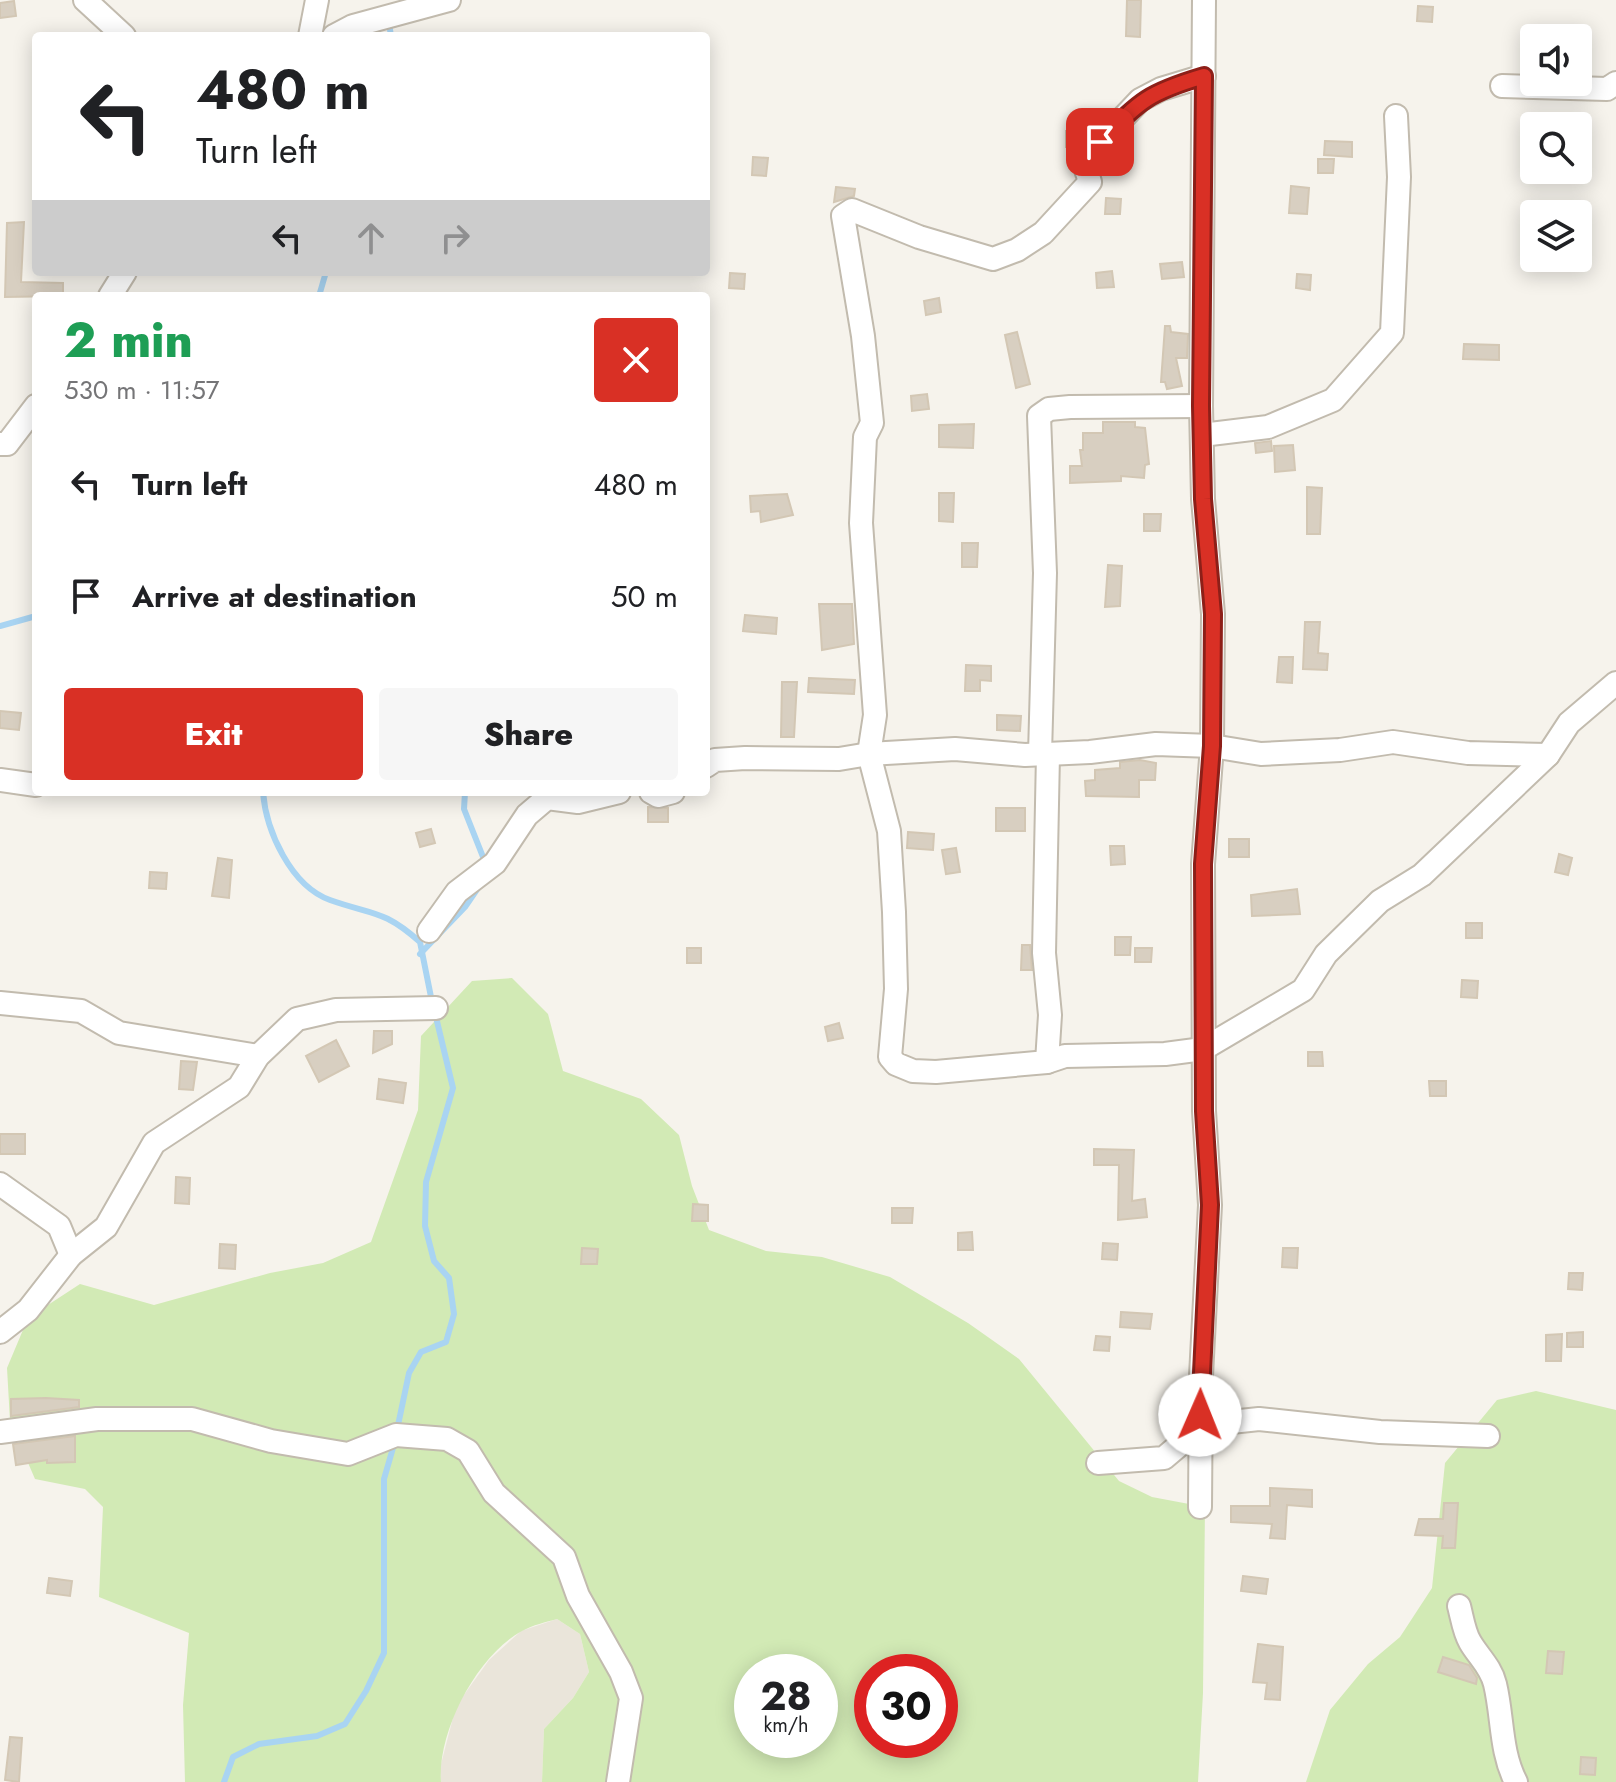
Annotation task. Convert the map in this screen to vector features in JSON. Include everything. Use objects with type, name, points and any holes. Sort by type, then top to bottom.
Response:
[{"type":"street","points":[[85,0],[120,32]]},
{"type":"street","points":[[311,32],[317,0]]},
{"type":"street","points":[[342,32],[353,26],[449,0]]},
{"type":"street","points":[[1200,1507],[1201,1376],[1210,1205],[1203,1049],[1203,864],[1212,746],[1213,614],[1201,406],[1204,0]]},
{"type":"street","points":[[1204,76],[1161,89],[1140,100],[1083,160],[1090,182],[1043,233],[1017,250],[993,259],[919,237],[852,210],[843,216],[863,336],[872,423],[864,446],[861,523],[875,715],[869,754],[890,845],[896,989],[890,1057],[896,1064],[913,1071],[936,1072],[1047,1062],[1065,1056],[1165,1054],[1203,1049],[1303,990],[1326,954],[1358,922],[1380,901],[1422,875],[1548,755],[1569,723],[1616,683]]},
{"type":"street","points":[[1502,86],[1613,89]]},
{"type":"street","points":[[1202,435],[1268,427],[1333,400],[1392,333],[1399,177],[1396,116]]},
{"type":"street","points":[[1047,1062],[1050,1015],[1044,953],[1045,573],[1039,416],[1049,409],[1070,407],[1201,406]]},
{"type":"street","points":[[0,444],[7,444],[32,412]]},
{"type":"street","points":[[710,763],[715,760],[745,758],[839,759],[869,754],[955,749],[1044,754],[1156,744],[1212,746],[1261,754],[1340,750],[1393,742],[1468,753],[1548,755]]},
{"type":"street","points":[[0,780],[32,784]]},
{"type":"street","points":[[429,931],[457,892],[495,863],[527,815],[547,798],[578,802],[603,796]]},
{"type":"street","points":[[0,1003],[81,1011],[119,1033],[258,1056]]},
{"type":"street","points":[[0,1332],[28,1310],[71,1255],[106,1227],[154,1143],[239,1087],[258,1056],[297,1019],[336,1010],[436,1008]]},
{"type":"street","points":[[2,1189],[59,1226],[71,1255]]},
{"type":"street","points":[[0,1432],[97,1419],[192,1419],[271,1441],[348,1454],[396,1435],[447,1439],[468,1451],[494,1493],[564,1557],[578,1596],[621,1672],[631,1698],[618,1782]]},
{"type":"street","points":[[1098,1463],[1164,1458],[1203,1425],[1259,1419],[1380,1432],[1488,1436]]},
{"type":"street","points":[[1459,1606],[1469,1640],[1483,1658],[1495,1683],[1503,1744],[1516,1782]]},
{"type":"shaded area","points":[[557,1619],[580,1634],[589,1672],[573,1698],[544,1729],[542,1782],[441,1782],[440,1768],[456,1706],[489,1660],[521,1631]]},
{"type":"green space","points":[[512,978],[548,1014],[563,1071],[641,1099],[679,1135],[692,1186],[709,1230],[766,1251],[822,1257],[890,1277],[968,1323],[1019,1359],[1119,1481],[1152,1497],[1205,1507],[1203,1693],[1198,1782],[542,1782],[544,1729],[573,1698],[589,1672],[580,1634],[557,1619],[526,1629],[505,1642],[476,1676],[453,1719],[441,1762],[441,1782],[185,1782],[183,1705],[189,1633],[99,1597],[103,1507],[85,1489],[35,1479],[10,1421],[7,1368],[28,1318],[80,1284],[154,1305],[270,1273],[323,1263],[371,1242],[418,1110],[421,1036],[472,981]]},
{"type":"green space","points":[[1536,1391],[1616,1410],[1616,1782],[1306,1782],[1330,1710],[1368,1664],[1400,1637],[1432,1588],[1445,1463],[1497,1400]]},
{"type":"building","points":[[1127,0],[1141,0],[1140,37],[1126,36]]},
{"type":"building","points":[[14,1],[16,16],[0,18],[0,3]]},
{"type":"building","points":[[1418,6],[1433,7],[1432,22],[1417,21]]},
{"type":"building","points":[[1066,131],[1082,132],[1082,141],[1076,147],[1066,147]]},
{"type":"building","points":[[1325,141],[1352,142],[1352,157],[1324,155]]},
{"type":"building","points":[[753,157],[768,158],[766,176],[752,175]]},
{"type":"building","points":[[1318,159],[1334,159],[1333,173],[1318,173]]},
{"type":"building","points":[[1291,186],[1309,188],[1307,214],[1289,213]]},
{"type":"building","points":[[836,187],[855,189],[854,196],[834,202]]},
{"type":"building","points":[[1106,198],[1121,199],[1120,214],[1105,214]]},
{"type":"building","points":[[24,222],[21,282],[63,283],[63,292],[32,292],[32,297],[5,297],[7,223]]},
{"type":"building","points":[[1182,262],[1184,277],[1162,279],[1160,264]]},
{"type":"building","points":[[1112,271],[1114,287],[1097,288],[1096,273]]},
{"type":"building","points":[[730,273],[745,274],[744,289],[729,288]]},
{"type":"building","points":[[1297,274],[1311,275],[1310,290],[1296,288]]},
{"type":"building","points":[[939,298],[941,312],[926,315],[924,301]]},
{"type":"building","points":[[1165,326],[1170,326],[1171,332],[1188,334],[1187,358],[1176,358],[1182,386],[1167,389],[1165,382],[1161,382]]},
{"type":"building","points":[[1017,332],[1030,384],[1016,388],[1005,335]]},
{"type":"building","points":[[1464,344],[1499,345],[1499,360],[1463,359]]},
{"type":"building","points":[[927,394],[929,409],[912,411],[911,396]]},
{"type":"building","points":[[1103,422],[1135,422],[1135,427],[1145,428],[1149,464],[1145,465],[1144,478],[1121,476],[1121,481],[1070,483],[1070,466],[1082,466],[1080,450],[1083,450],[1083,433],[1103,433]]},
{"type":"building","points":[[974,424],[973,448],[939,447],[939,425]]},
{"type":"building","points":[[1271,441],[1272,451],[1256,453],[1255,443]]},
{"type":"building","points":[[1293,445],[1295,470],[1275,472],[1274,446]]},
{"type":"building","points":[[1307,487],[1322,488],[1320,534],[1307,534]]},
{"type":"building","points":[[939,493],[954,493],[953,522],[939,521]]},
{"type":"building","points":[[787,494],[793,515],[761,522],[760,511],[751,512],[750,496]]},
{"type":"building","points":[[1144,514],[1161,514],[1160,531],[1144,531]]},
{"type":"building","points":[[962,543],[978,543],[977,567],[962,567]]},
{"type":"building","points":[[1108,565],[1122,566],[1120,606],[1105,607]]},
{"type":"building","points":[[819,604],[852,604],[854,644],[822,650]]},
{"type":"building","points":[[745,615],[777,618],[776,634],[743,631]]},
{"type":"building","points":[[1305,622],[1320,622],[1318,653],[1328,654],[1327,670],[1303,669]]},
{"type":"building","points":[[1279,657],[1293,657],[1292,683],[1277,682]]},
{"type":"building","points":[[966,665],[991,666],[991,681],[980,680],[980,691],[965,691]]},
{"type":"building","points":[[809,678],[855,680],[854,694],[808,692]]},
{"type":"building","points":[[782,682],[797,682],[794,737],[781,737]]},
{"type":"building","points":[[0,711],[21,713],[19,730],[0,728]]},
{"type":"building","points":[[997,715],[1021,716],[1020,731],[997,730]]},
{"type":"building","points":[[1140,760],[1156,763],[1155,780],[1139,780],[1139,797],[1086,796],[1085,781],[1095,780],[1095,770],[1120,768],[1120,762]]},
{"type":"building","points":[[648,807],[668,808],[668,822],[648,822]]},
{"type":"building","points":[[996,808],[1025,808],[1025,831],[996,831]]},
{"type":"building","points":[[431,829],[435,843],[420,847],[416,833]]},
{"type":"building","points":[[908,832],[934,834],[933,850],[907,848]]},
{"type":"building","points":[[1229,839],[1249,839],[1249,857],[1229,857]]},
{"type":"building","points":[[1110,846],[1124,846],[1125,864],[1111,865]]},
{"type":"building","points":[[956,848],[960,872],[946,874],[942,850]]},
{"type":"building","points":[[1559,854],[1572,858],[1568,875],[1555,872]]},
{"type":"building","points":[[218,858],[232,860],[229,898],[212,896]]},
{"type":"building","points":[[150,872],[167,873],[166,889],[149,888]]},
{"type":"building","points":[[1297,889],[1300,914],[1252,916],[1251,895]]},
{"type":"building","points":[[1466,923],[1482,923],[1482,938],[1466,938]]},
{"type":"building","points":[[1115,937],[1131,937],[1130,955],[1115,955]]},
{"type":"building","points":[[1022,945],[1030,945],[1032,970],[1021,970]]},
{"type":"building","points":[[687,948],[701,948],[701,963],[687,963]]},
{"type":"building","points":[[1135,948],[1152,948],[1151,962],[1135,962]]},
{"type":"building","points":[[1462,980],[1478,981],[1477,998],[1461,997]]},
{"type":"building","points":[[839,1023],[843,1038],[828,1041],[825,1027]]},
{"type":"building","points":[[374,1031],[392,1031],[392,1044],[373,1053]]},
{"type":"building","points":[[336,1040],[349,1066],[319,1082],[306,1056]]},
{"type":"building","points":[[1308,1052],[1322,1052],[1323,1066],[1308,1066]]},
{"type":"building","points":[[181,1061],[197,1062],[193,1090],[179,1089]]},
{"type":"building","points":[[379,1079],[406,1083],[403,1103],[377,1099]]},
{"type":"building","points":[[1429,1081],[1446,1081],[1446,1096],[1430,1096]]},
{"type":"building","points":[[0,1134],[25,1134],[25,1154],[0,1154]]},
{"type":"building","points":[[1094,1149],[1134,1150],[1132,1201],[1145,1199],[1147,1217],[1118,1220],[1119,1165],[1094,1165]]},
{"type":"building","points":[[176,1177],[190,1178],[189,1204],[175,1203]]},
{"type":"building","points":[[693,1204],[708,1205],[708,1221],[692,1221]]},
{"type":"building","points":[[892,1208],[913,1208],[912,1223],[892,1223]]},
{"type":"building","points":[[972,1232],[973,1250],[958,1250],[958,1233]]},
{"type":"building","points":[[1103,1243],[1118,1244],[1117,1260],[1102,1259]]},
{"type":"building","points":[[220,1244],[236,1245],[235,1269],[219,1268]]},
{"type":"building","points":[[582,1248],[598,1249],[597,1264],[581,1264]]},
{"type":"building","points":[[1283,1248],[1298,1248],[1297,1268],[1282,1267]]},
{"type":"building","points":[[1569,1273],[1583,1273],[1582,1290],[1568,1289]]},
{"type":"building","points":[[1121,1312],[1152,1314],[1150,1329],[1120,1327]]},
{"type":"building","points":[[1583,1332],[1583,1347],[1567,1347],[1567,1333]]},
{"type":"building","points":[[1562,1334],[1561,1361],[1546,1361],[1546,1335]]},
{"type":"building","points":[[1096,1336],[1110,1337],[1109,1351],[1094,1350]]},
{"type":"building","points":[[11,1399],[79,1400],[79,1407],[11,1416]]},
{"type":"building","points":[[75,1436],[75,1462],[47,1463],[47,1460],[16,1465],[13,1444]]},
{"type":"building","points":[[1270,1488],[1312,1490],[1312,1507],[1287,1505],[1285,1539],[1270,1538],[1272,1524],[1231,1522],[1231,1506],[1270,1506]]},
{"type":"building","points":[[1444,1503],[1458,1503],[1455,1548],[1442,1548],[1443,1536],[1415,1535],[1419,1519],[1443,1519]]},
{"type":"building","points":[[1243,1576],[1268,1579],[1266,1594],[1241,1591]]},
{"type":"building","points":[[49,1578],[72,1581],[70,1596],[47,1593]]},
{"type":"building","points":[[1258,1644],[1283,1647],[1280,1700],[1265,1699],[1267,1683],[1253,1682]]},
{"type":"building","points":[[1548,1651],[1564,1652],[1562,1674],[1546,1673]]},
{"type":"building","points":[[1443,1657],[1469,1665],[1477,1678],[1476,1684],[1438,1672]]},
{"type":"building","points":[[10,1737],[22,1738],[19,1782],[5,1780]]},
{"type":"building","points":[[1581,1757],[1596,1758],[1595,1775],[1580,1774]]},
{"type":"waterway","points":[[389,23],[390,32]]},
{"type":"waterway","points":[[320,292],[325,276]]},
{"type":"waterway","points":[[0,626],[32,617]]},
{"type":"waterway","points":[[264,796],[275,840],[292,870],[304,883],[330,900],[386,918],[420,942],[432,1002]]},
{"type":"waterway","points":[[465,796],[464,809],[485,862]]},
{"type":"waterway","points":[[420,954],[465,907],[478,888]]},
{"type":"waterway","points":[[397,1430],[409,1373],[421,1352],[446,1342],[454,1314],[449,1278],[434,1261],[425,1226],[426,1182],[453,1088],[435,1013]]},
{"type":"waterway","points":[[224,1782],[233,1757],[259,1744],[317,1736],[345,1724],[366,1691],[384,1653],[384,1479],[395,1441]]},
{"type":"route","points":[[1100,142],[1140,100],[1161,89],[1204,76],[1201,406],[1203,499],[1213,614],[1212,746],[1203,864],[1204,1111],[1210,1205],[1200,1415]]}]
